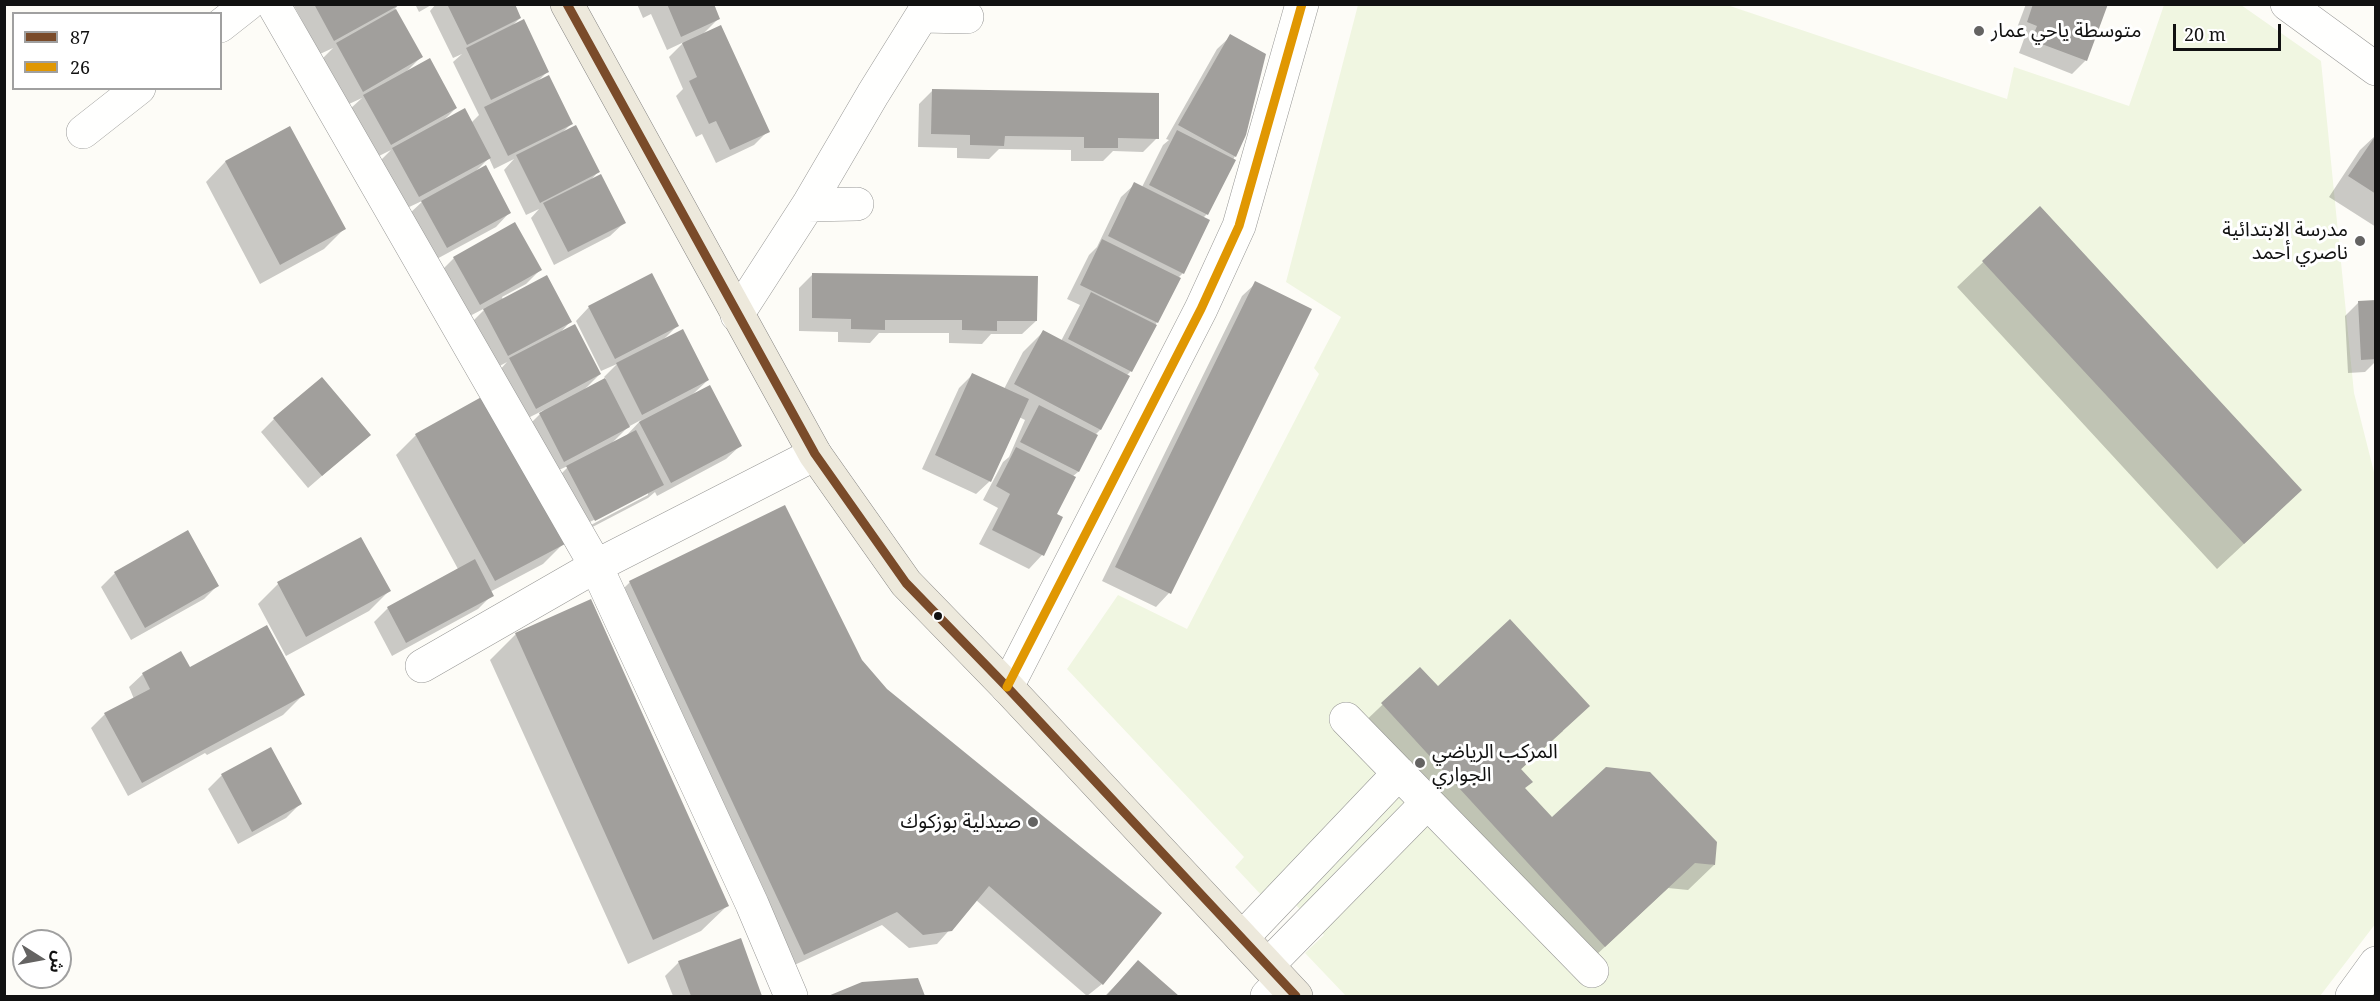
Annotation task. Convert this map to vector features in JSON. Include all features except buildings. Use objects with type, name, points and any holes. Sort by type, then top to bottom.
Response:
[{"type":"main road","points":[[567,4],[815,454],[906,583],[1242,938],[1278,985]]},
{"type":"street","points":[[222,24],[248,4]]},
{"type":"street","points":[[273,4],[596,567],[747,893],[791,996]]},
{"type":"street","points":[[1006,687],[1201,309],[1239,226],[1302,4]]},
{"type":"street","points":[[2287,4],[2376,69]]},
{"type":"street","points":[[737,315],[808,205],[868,79],[926,10],[967,17]]},
{"type":"street","points":[[83,132],[136,90]]},
{"type":"street","points":[[808,205],[857,204]]},
{"type":"street","points":[[422,666],[596,567],[815,454]]},
{"type":"street","points":[[1346,719],[1592,971]]},
{"type":"street","points":[[1242,938],[1399,773]]},
{"type":"street","points":[[1278,985],[1427,803]]},
{"type":"street","points":[[2352,996],[2376,963]]},
{"type":"green space","points":[[1358,5],[1727,5],[2007,99],[2014,67],[2129,106],[2164,5],[2241,5],[2321,61],[2354,393],[2375,476],[2376,923],[2320,996],[1346,996],[1305,953],[1324,935],[1278,886],[1264,898],[1235,867],[1244,857],[1067,669],[1118,595],[1187,629],[1319,374],[1314,368],[1341,317],[1286,282]]},
{"type":"transit line","name":"87","points":[[567,4],[815,454],[906,583],[1007,687],[1296,996]]},
{"type":"transit line","name":"26","points":[[1007,687],[1201,309],[1239,226],[1302,4]]},
{"type":"place","name":"متوسطة ياحي عمار","points":[[1979,31]]},
{"type":"place","name":"مدرسة الابتدائية ناصري أحمد","points":[[2360,241]]},
{"type":"place","name":"المركب الرياضي الجواري","points":[[1420,763]]},
{"type":"place","name":"صيدلية بوزكوك","points":[[1033,822]]}]
